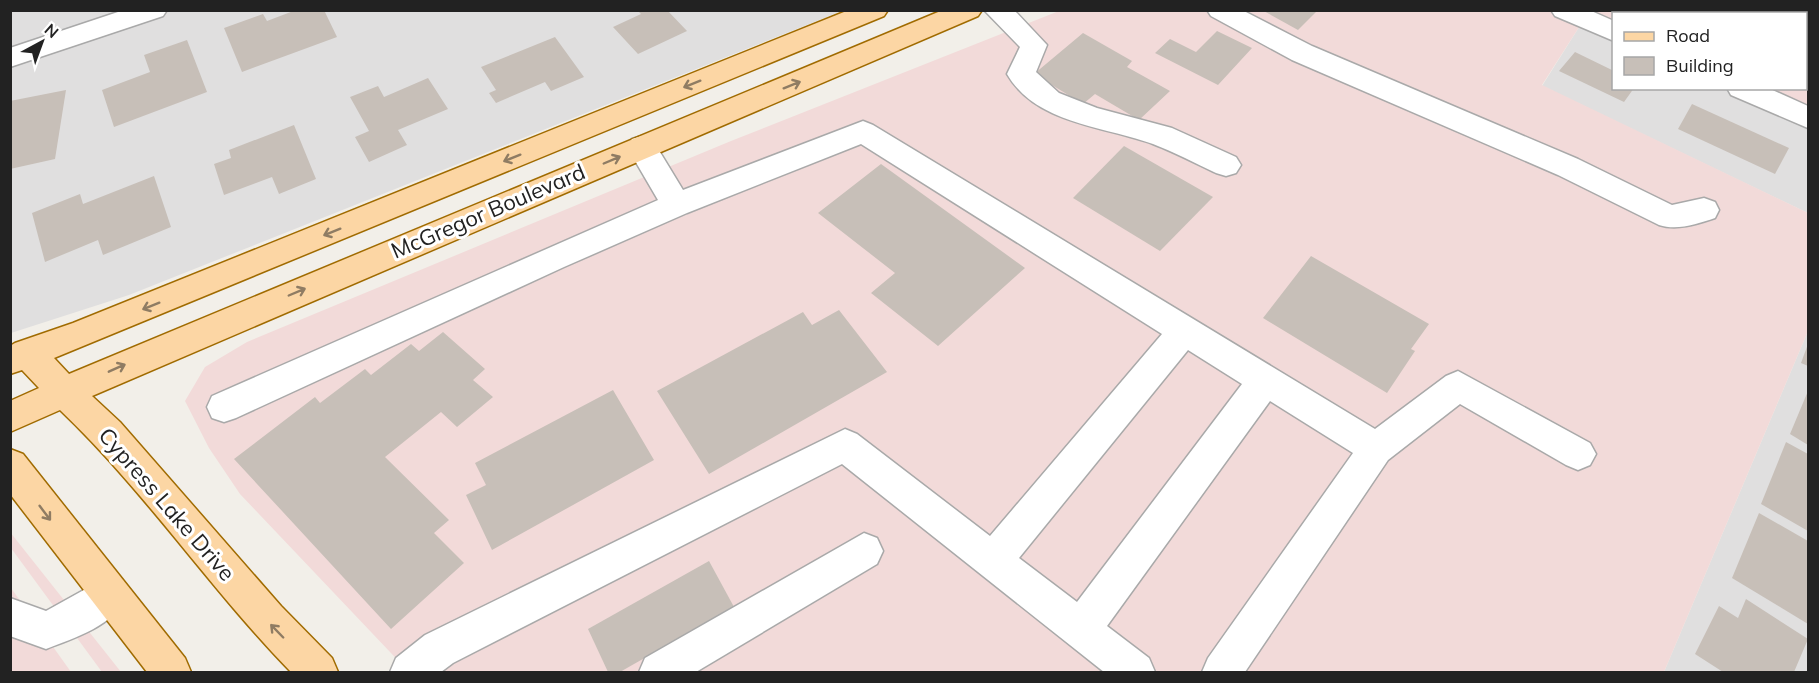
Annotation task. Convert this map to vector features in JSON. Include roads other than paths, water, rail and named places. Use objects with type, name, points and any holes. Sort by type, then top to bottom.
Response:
[{"type":"main road","name":"McGregor Boulevard","points":[[16,352],[85,333],[875,10]]},
{"type":"main road","name":"McGregor Boulevard","points":[[10,417],[154,352],[969,10]]},
{"type":"main road","name":"Cypress Lake Drive","points":[[16,352],[108,433],[267,620],[318,672]]},
{"type":"main road","points":[[10,465],[171,672]]},
{"type":"street","points":[[10,58],[154,10]]},
{"type":"street","points":[[997,10],[1035,45],[1021,74],[1049,100],[1090,116],[1162,136],[1226,165]]},
{"type":"street","points":[[1220,10],[1302,53],[1568,167],[1670,218],[1704,210]]},
{"type":"street","points":[[1564,10],[1612,31]]},
{"type":"street","points":[[1746,90],[1809,118]]},
{"type":"street","points":[[224,407],[676,205],[863,132],[1263,382],[1376,449]]},
{"type":"street","points":[[642,147],[676,205]]},
{"type":"street","points":[[993,561],[1183,332]]},
{"type":"street","points":[[1080,630],[1263,382]]},
{"type":"street","points":[[1222,672],[1376,449],[1458,386],[1578,454]]},
{"type":"street","points":[[410,672],[439,649],[845,445],[1135,672]]},
{"type":"street","points":[[659,672],[864,551]]},
{"type":"street","points":[[10,617],[46,630],[72,619],[109,594]]}]
